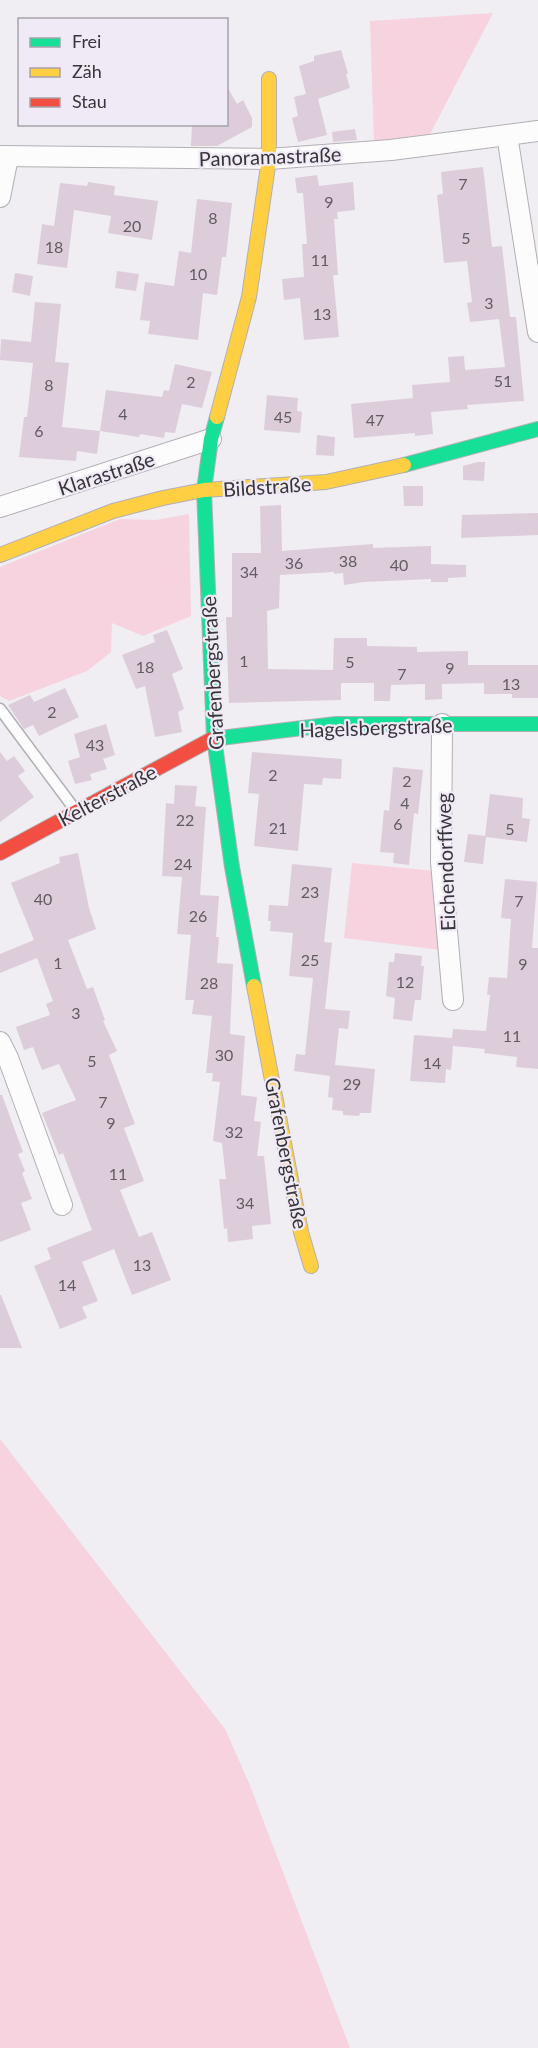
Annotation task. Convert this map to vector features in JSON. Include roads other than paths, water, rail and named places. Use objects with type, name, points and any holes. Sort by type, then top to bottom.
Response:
[{"type":"street","name":"Grafenbergstraße","points":[[269,79],[269,159],[249,297],[211,439],[204,490],[214,738],[232,867],[301,1232],[311,1266]]},
{"type":"street","name":"Panoramastraße","points":[[4,157],[269,159],[391,150],[538,131]]},
{"type":"street","points":[[507,135],[538,332]]},
{"type":"street","points":[[0,197],[4,157]]},
{"type":"street","name":"Bildstraße","points":[[0,555],[113,511],[204,490],[326,482],[406,465],[538,429]]},
{"type":"street","name":"Klarastraße","points":[[0,507],[211,439]]},
{"type":"street","name":"Hagelsbergstraße","points":[[214,738],[336,724],[538,724]]},
{"type":"street","name":"Eichendorffweg","points":[[442,724],[441,862],[453,1000]]},
{"type":"street","name":"Kelterstraße","points":[[0,853],[214,738]]},
{"type":"street","points":[[0,1042],[62,1205]]},
{"type":"lane","points":[[0,709],[76,811]]}]
